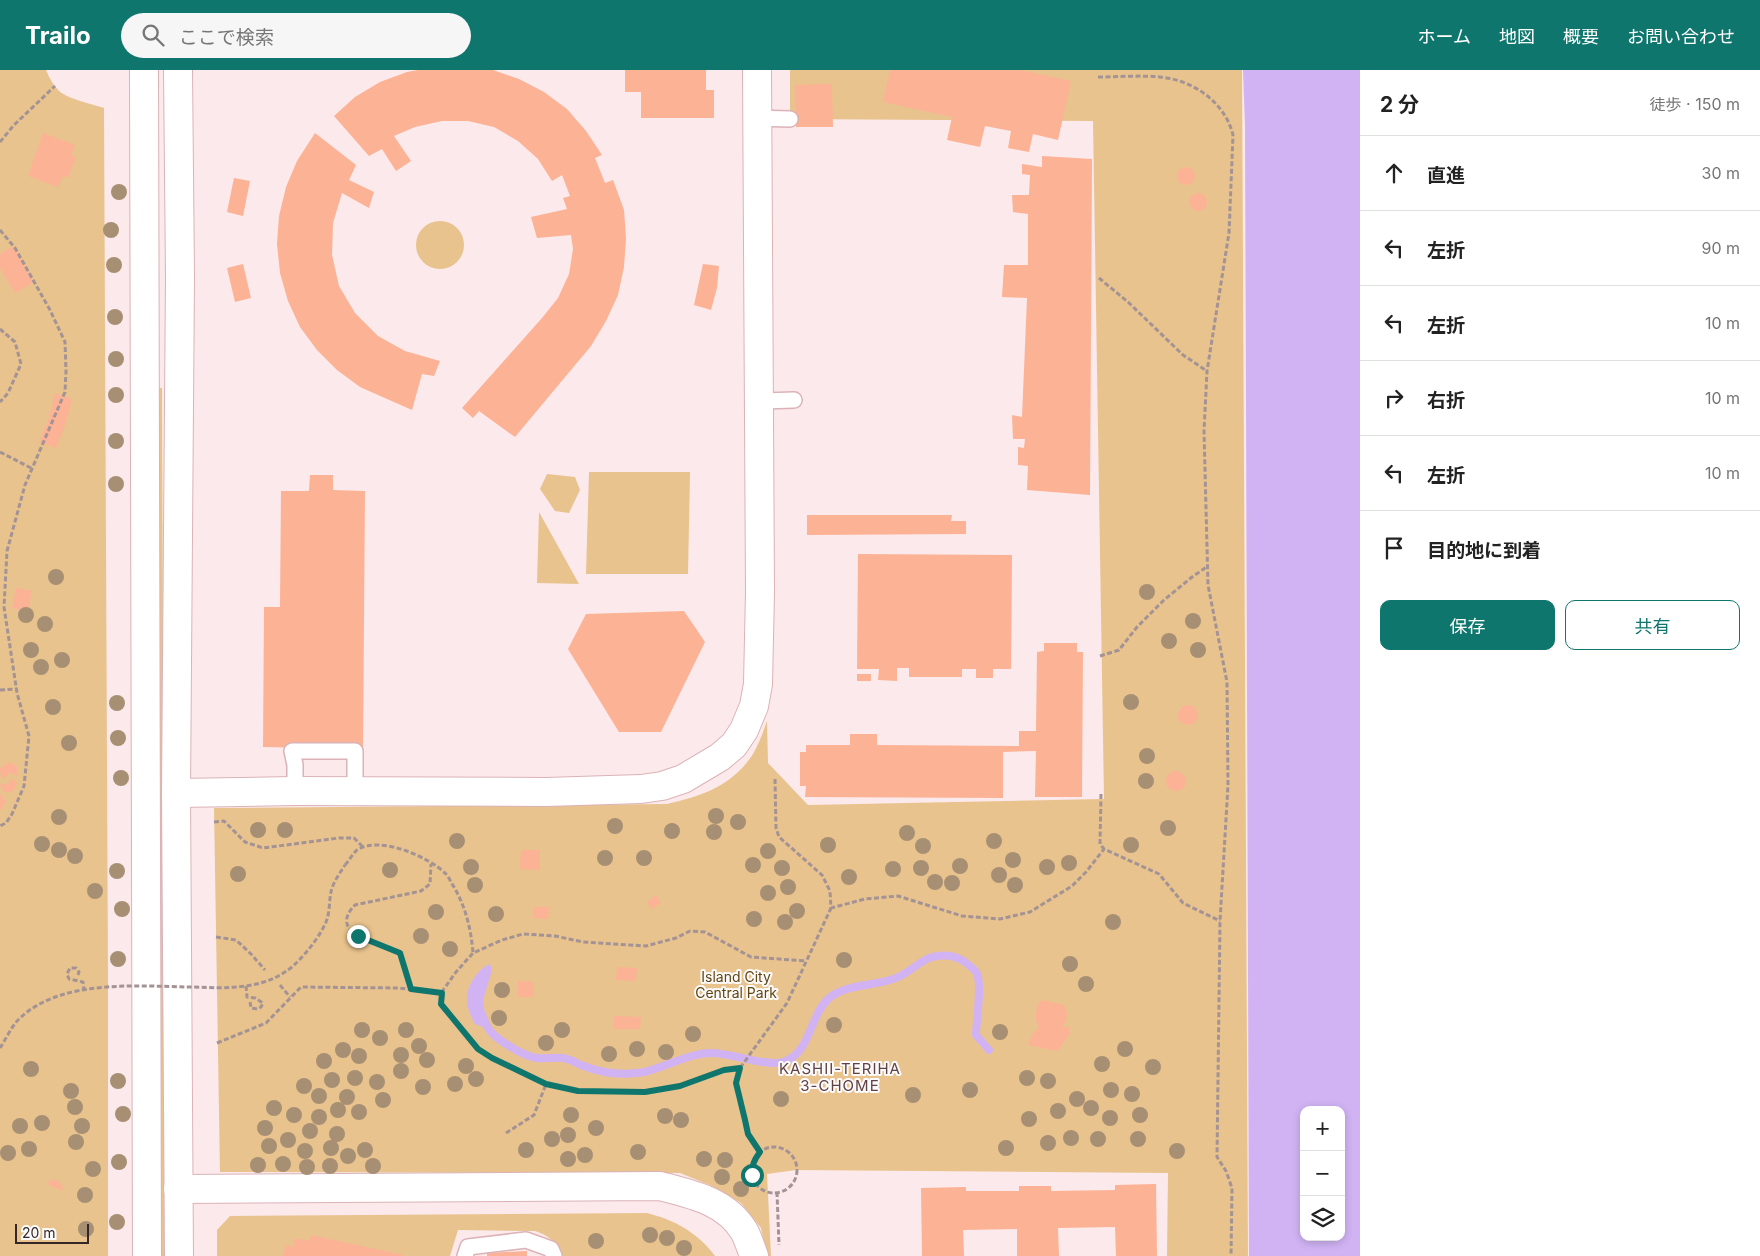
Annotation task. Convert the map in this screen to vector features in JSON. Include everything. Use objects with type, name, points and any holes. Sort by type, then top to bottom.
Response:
[{"type":"street","points":[[144,70],[147,1256]]},
{"type":"street","points":[[178,70],[180,276],[176,793],[179,1256]]},
{"type":"street","points":[[176,793],[295,791],[546,792],[648,788],[662,786],[683,779],[714,761],[734,745],[744,730],[754,706],[758,684],[760,592],[757,70]]},
{"type":"street","points":[[178,1188],[660,1186],[698,1196],[726,1211],[744,1230],[754,1256]]},
{"type":"lane","points":[[757,118],[790,119]]},
{"type":"lane","points":[[758,401],[794,400]]},
{"type":"lane","points":[[295,791],[295,765],[292,750],[355,751],[355,791]]},
{"type":"lane","points":[[465,1256],[468,1248],[526,1240],[551,1249],[554,1256]]},
{"type":"path","points":[[1098,77],[1159,77],[1178,80],[1199,90],[1212,99],[1230,122],[1233,136],[1229,233],[1207,371],[1204,440],[1208,585],[1227,682],[1228,785],[1220,921],[1217,1157],[1226,1170],[1232,1188],[1231,1256]]},
{"type":"path","points":[[0,142],[14,125],[55,86]]},
{"type":"path","points":[[0,230],[15,248],[50,310],[65,342],[65,392],[25,485],[7,551],[4,607],[17,689],[29,736],[24,786],[12,814],[6,823],[0,826]]},
{"type":"path","points":[[1099,278],[1128,302],[1183,355],[1207,371]]},
{"type":"path","points":[[0,329],[15,342],[21,364],[8,393],[0,402]]},
{"type":"path","points":[[0,452],[33,469]]},
{"type":"path","points":[[1100,656],[1118,650],[1147,616],[1192,577],[1208,566]]},
{"type":"path","points":[[0,690],[17,689]]},
{"type":"path","points":[[760,1152],[748,1134],[736,1083],[740,1068],[788,1003],[831,908],[830,891],[822,875],[779,837],[776,828],[775,779]]},
{"type":"path","points":[[1101,794],[1100,844],[1104,849],[1159,874],[1183,903],[1220,921]]},
{"type":"path","points":[[214,822],[224,821],[244,842],[263,848],[339,838],[354,838],[364,848]]},
{"type":"path","points":[[0,1048],[17,1020],[52,998],[84,990],[133,987],[233,988],[257,984],[286,971],[312,945],[327,921],[331,890],[345,865],[357,850],[375,845],[397,847],[416,854],[446,874],[461,900],[471,933],[473,953]]},
{"type":"path","points":[[831,908],[866,899],[898,896],[962,916],[1000,919],[1030,912],[1072,886],[1104,849]]},
{"type":"path","points":[[411,989],[400,953],[358,936],[348,928],[346,919],[349,911],[356,905],[421,891],[430,884],[431,864]]},
{"type":"path","points":[[740,1068],[724,1070],[680,1086],[645,1092],[578,1091],[546,1084],[492,1058],[478,1049],[441,1004],[442,993],[456,972],[473,953],[502,940],[523,934],[556,936],[583,942],[646,946],[676,938],[690,931],[705,932],[752,957],[806,961]]},
{"type":"path","points":[[216,937],[236,940],[252,954],[265,970]]},
{"type":"path","points":[[78,975],[79,972],[76,968],[70,968],[67,974],[69,979],[83,982],[84,990]]},
{"type":"path","points":[[280,985],[290,997]]},
{"type":"path","points":[[246,986],[247,997],[255,998],[263,1003],[261,1007],[255,1009],[251,1008],[250,1002]]},
{"type":"path","points":[[217,1043],[266,1023],[301,987],[398,988],[442,993]]},
{"type":"path","points":[[506,1132],[534,1115],[546,1084]]},
{"type":"path","points":[[775,1146],[783,1148],[792,1156],[796,1163],[795,1178],[791,1185],[777,1192],[768,1192],[760,1188],[752,1175],[752,1166],[760,1152],[775,1146]]},
{"type":"path","points":[[777,1192],[779,1246]]},
{"type":"green space","points":[[0,70],[46,70],[55,86],[63,94],[104,108],[108,1256],[0,1256]]},
{"type":"green space","name":"Island City Central Park","points":[[790,70],[1242,70],[1248,1256],[1167,1256],[1168,1173],[796,1170],[767,1174],[771,1256],[767,1256],[761,1228],[741,1203],[712,1186],[680,1173],[220,1172],[214,808],[667,804],[704,793],[726,782],[736,774],[753,754],[767,721],[768,763],[808,805],[1104,799],[1093,121],[790,119]]},
{"type":"green space","points":[[435,221],[445,221],[457,228],[464,240],[464,250],[457,262],[445,269],[435,269],[427,265],[420,258],[416,250],[416,240],[420,232],[427,225]]},
{"type":"green space","points":[[156,388],[162,388],[165,1256],[159,1256]]},
{"type":"green space","points":[[589,472],[690,472],[688,574],[586,574]]},
{"type":"green space","points":[[547,474],[575,477],[580,490],[569,513],[555,511],[540,489]]},
{"type":"green space","points":[[539,512],[579,584],[537,583]]},
{"type":"green space","points":[[647,1213],[667,1219],[685,1228],[715,1256],[563,1256],[552,1240],[535,1231],[458,1230],[450,1256],[217,1256],[217,1230],[230,1216]]},
{"type":"shaded area","points":[[1243,70],[1360,70],[1360,1256],[1249,1256],[1245,125]]},
{"type":"shaded area","points":[[490,964],[492,970],[483,1000],[485,1015],[483,1027],[475,1024],[472,1018],[467,995],[468,989],[477,974],[481,969]]},
{"type":"building","points":[[418,70],[493,70],[519,79],[544,92],[567,109],[586,131],[602,155],[595,158],[605,183],[613,180],[624,210],[626,238],[624,267],[618,295],[606,321],[591,346],[515,437],[479,411],[473,418],[462,408],[558,298],[569,274],[573,249],[571,235],[537,238],[531,217],[567,209],[563,198],[570,196],[562,175],[552,181],[538,159],[518,141],[494,127],[468,121],[442,121],[415,127],[394,136],[411,161],[396,171],[382,149],[369,156],[334,116],[355,97],[380,82]]},
{"type":"building","points":[[625,70],[706,70],[706,90],[714,90],[714,118],[641,118],[641,92],[625,92]]},
{"type":"building","points":[[890,70],[1021,70],[1071,81],[1058,140],[1033,134],[1029,152],[1008,148],[1011,131],[985,126],[980,147],[947,140],[952,117],[883,102]]},
{"type":"building","points":[[832,84],[833,127],[796,127],[795,85]]},
{"type":"building","points":[[43,133],[75,145],[71,155],[76,157],[68,178],[63,176],[58,187],[28,176]]},
{"type":"building","points":[[315,133],[356,165],[349,180],[374,192],[369,208],[342,193],[333,223],[332,255],[339,286],[355,313],[378,336],[405,351],[440,361],[434,376],[422,374],[412,410],[360,387],[337,370],[317,350],[300,327],[288,301],[280,273],[277,244],[279,216],[286,187],[297,161]]},
{"type":"building","points":[[1042,156],[1092,159],[1090,495],[1027,490],[1028,466],[1018,465],[1018,447],[1024,448],[1025,439],[1013,439],[1012,415],[1022,417],[1027,298],[1002,297],[1004,265],[1028,265],[1028,214],[1013,212],[1012,195],[1029,195],[1030,175],[1022,174],[1022,164],[1042,167]]},
{"type":"building","points":[[1186,167],[1192,170],[1195,176],[1192,182],[1186,185],[1180,182],[1177,176],[1180,170]]},
{"type":"building","points":[[234,178],[250,181],[243,216],[227,212]]},
{"type":"building","points":[[1198,193],[1204,196],[1207,202],[1204,208],[1198,211],[1192,208],[1189,202],[1192,196]]},
{"type":"building","points":[[14,246],[34,282],[15,293],[0,268],[0,254]]},
{"type":"building","points":[[243,264],[251,298],[235,302],[227,268]]},
{"type":"building","points":[[703,264],[719,266],[717,288],[711,310],[694,305]]},
{"type":"building","points":[[55,393],[72,399],[66,423],[56,448],[39,442],[49,418]]},
{"type":"building","points":[[310,475],[333,475],[333,490],[365,491],[363,749],[263,747],[264,607],[280,607],[281,491],[309,491]]},
{"type":"building","points":[[807,515],[952,515],[951,521],[966,521],[966,534],[807,535]]},
{"type":"building","points":[[858,554],[1012,555],[1011,669],[993,669],[993,678],[976,678],[976,669],[962,669],[962,677],[909,677],[909,668],[897,668],[897,681],[878,680],[879,669],[857,669]]},
{"type":"building","points":[[16,588],[32,591],[28,611],[12,608]]},
{"type":"building","points":[[684,611],[705,642],[661,732],[619,732],[568,649],[586,614]]},
{"type":"building","points":[[1044,643],[1077,643],[1077,652],[1083,652],[1082,797],[1035,797],[1036,751],[1003,752],[1003,798],[805,797],[806,786],[800,786],[800,752],[806,752],[806,745],[850,745],[850,734],[877,734],[877,745],[1019,746],[1019,731],[1036,731],[1037,652],[1044,651]]},
{"type":"building","points":[[857,674],[871,674],[871,681],[857,681]]},
{"type":"building","points":[[1188,705],[1195,708],[1198,715],[1195,722],[1188,725],[1181,722],[1178,715],[1181,708]]},
{"type":"building","points":[[10,762],[17,766],[18,776],[10,773],[1,778],[0,768]]},
{"type":"building","points":[[1176,771],[1183,774],[1186,781],[1183,788],[1176,791],[1169,788],[1166,781],[1169,774]]},
{"type":"building","points":[[13,779],[17,783],[14,790],[8,793],[2,790],[0,784],[7,784]]},
{"type":"building","points":[[0,794],[4,798],[5,803],[0,811]]},
{"type":"building","points":[[521,850],[540,850],[540,870],[520,869]]},
{"type":"building","points":[[656,895],[661,903],[652,909],[647,902]]},
{"type":"building","points":[[533,907],[549,907],[548,919],[533,918]]},
{"type":"building","points":[[617,967],[637,968],[636,981],[616,980]]},
{"type":"building","points":[[518,981],[534,982],[533,997],[518,997]]},
{"type":"building","points":[[1042,1000],[1064,1005],[1067,1012],[1066,1022],[1061,1027],[1069,1027],[1069,1035],[1057,1051],[1028,1045],[1032,1035],[1039,1027],[1036,1013],[1038,1004]]},
{"type":"building","points":[[614,1016],[641,1017],[640,1029],[614,1029]]},
{"type":"building","points":[[51,1180],[57,1180],[64,1191],[47,1184]]},
{"type":"building","points":[[1156,1184],[1157,1256],[1116,1256],[1115,1227],[1058,1228],[1059,1256],[1017,1256],[1017,1229],[963,1230],[964,1256],[922,1256],[921,1188],[966,1187],[966,1191],[1019,1191],[1019,1186],[1051,1186],[1051,1191],[1115,1190],[1115,1185]]},
{"type":"building","points":[[311,1235],[403,1256],[283,1256],[286,1245],[293,1247],[295,1238],[309,1241]]},
{"type":"building","points":[[527,1251],[527,1256],[487,1256],[487,1253]]},
{"type":"waterway","points":[[481,1012],[491,1032],[519,1052],[537,1058],[563,1058],[604,1072],[620,1074],[644,1072],[694,1055],[712,1053],[776,1063],[783,1062],[799,1051],[805,1043],[822,1007],[835,994],[851,988],[893,979],[927,959],[945,955],[965,962],[976,972],[979,984],[976,1035],[989,1050]]},
{"type":"district","name":"KASHII-TERIHA 3-CHOME","points":[[840,1076]]},
{"type":"route","points":[[358,936],[400,953],[411,989],[442,993],[441,1004],[478,1049],[492,1058],[546,1084],[578,1091],[645,1092],[680,1086],[724,1070],[740,1068],[736,1083],[748,1134],[760,1152],[752,1166],[752,1175]]}]
